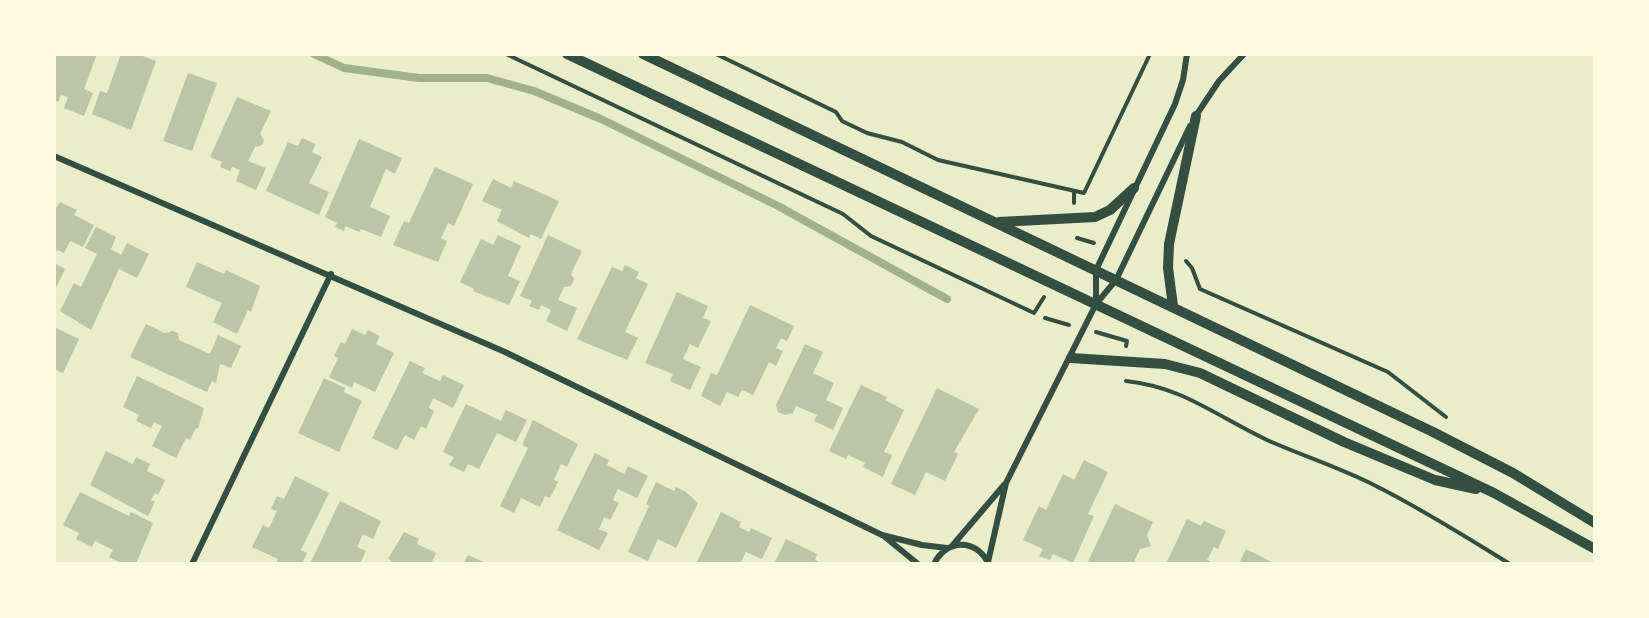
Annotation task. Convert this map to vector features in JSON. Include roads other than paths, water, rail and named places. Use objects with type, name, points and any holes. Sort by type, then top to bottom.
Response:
[{"type":"street","points":[[567,54],[1494,493],[1595,549]]},
{"type":"street","points":[[643,54],[1476,453],[1595,523]]},
{"type":"street","points":[[1096,304],[1096,270],[1175,104],[1183,80],[1187,54]]},
{"type":"street","points":[[934,564],[1006,483],[1071,358],[1096,304],[1116,280],[1196,116],[1219,81],[1244,54]]},
{"type":"street","points":[[1173,306],[1168,259],[1171,229],[1196,116]]},
{"type":"street","points":[[54,156],[331,274],[505,352],[882,535],[922,545],[950,547],[959,544],[973,547],[988,563]]},
{"type":"street","points":[[996,223],[1095,217],[1110,210],[1134,188]]},
{"type":"street","points":[[192,564],[331,274]]},
{"type":"street","points":[[1071,358],[1166,364],[1200,373],[1344,442],[1435,480],[1494,493]]},
{"type":"street","points":[[988,563],[1006,483]]},
{"type":"street","points":[[882,535],[918,564]]},
{"type":"waterway","points":[[314,54],[344,68],[419,78],[487,78],[534,91],[601,119],[778,206],[947,299]]}]
